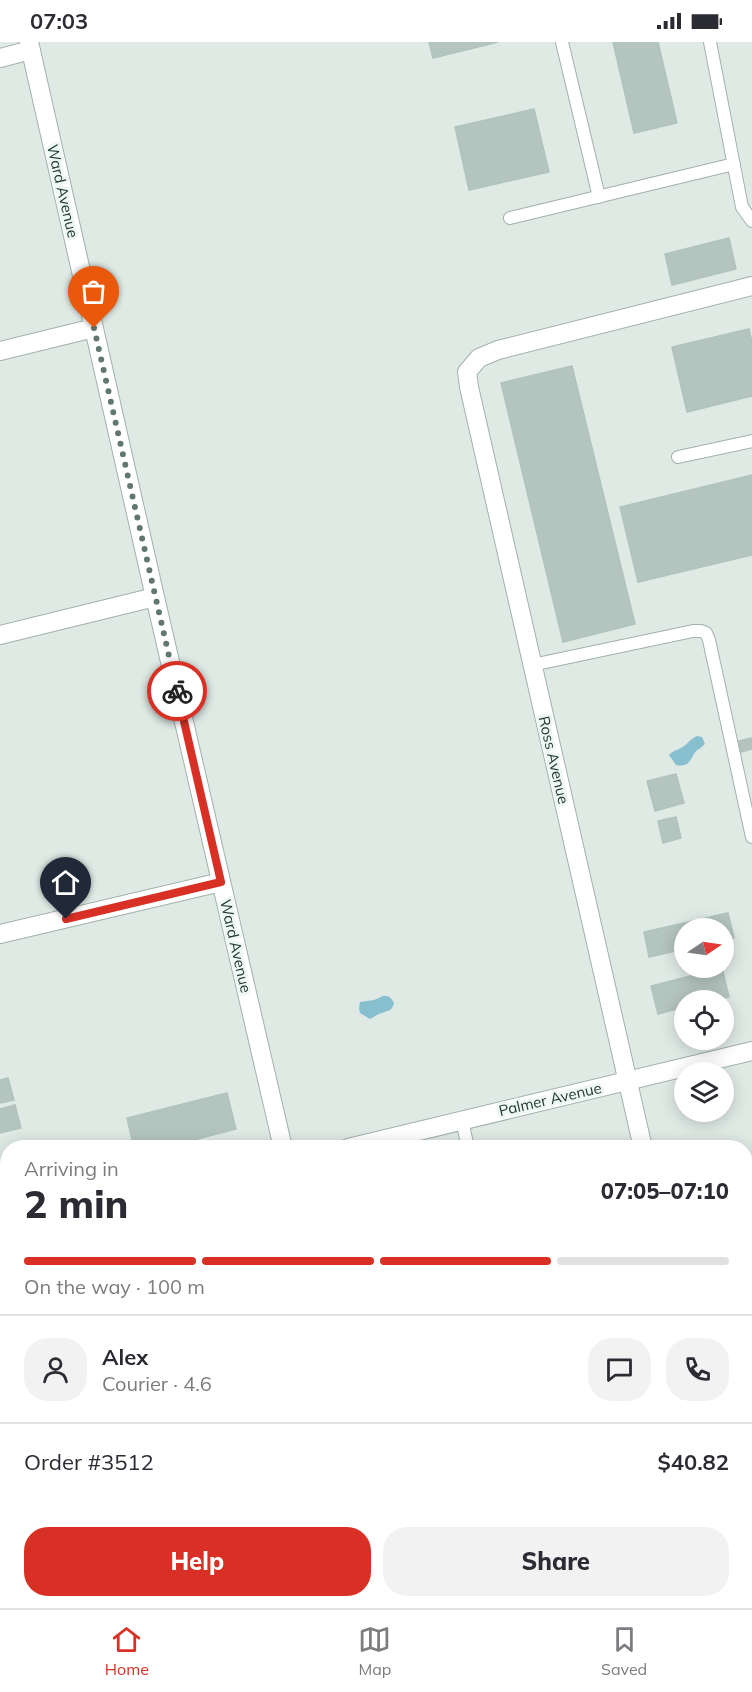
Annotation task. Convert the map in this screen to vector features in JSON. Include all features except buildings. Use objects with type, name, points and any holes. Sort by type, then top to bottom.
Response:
[{"type":"street","points":[[0,58],[30,46]]},
{"type":"street","name":"Ward Avenue","points":[[30,46],[281,1140]]},
{"type":"street","name":"Ross Avenue","points":[[641,1140],[467,372],[479,358],[498,351],[752,286]]},
{"type":"street","points":[[0,351],[94,328]]},
{"type":"street","points":[[0,635],[155,597]]},
{"type":"street","points":[[0,934],[221,882]]},
{"type":"street","name":"Palmer Avenue","points":[[381,1140],[752,1051]]},
{"type":"lane","points":[[562,42],[599,197]]},
{"type":"lane","points":[[710,42],[742,207],[752,221]]},
{"type":"lane","points":[[510,219],[734,164]]},
{"type":"lane","points":[[678,457],[752,441]]},
{"type":"lane","points":[[532,664],[693,631],[700,630],[706,633],[752,837]]},
{"type":"lane","points":[[462,1120],[466,1140]]},
{"type":"water","points":[[697,736],[702,737],[705,744],[696,751],[687,764],[676,765],[669,755]]},
{"type":"water","points":[[383,996],[390,997],[394,1003],[390,1010],[370,1019],[360,1013],[360,1002]]},
{"type":"way so far","points":[[94,328],[177,691]]},
{"type":"route","points":[[66,919],[221,882],[177,691]]}]
